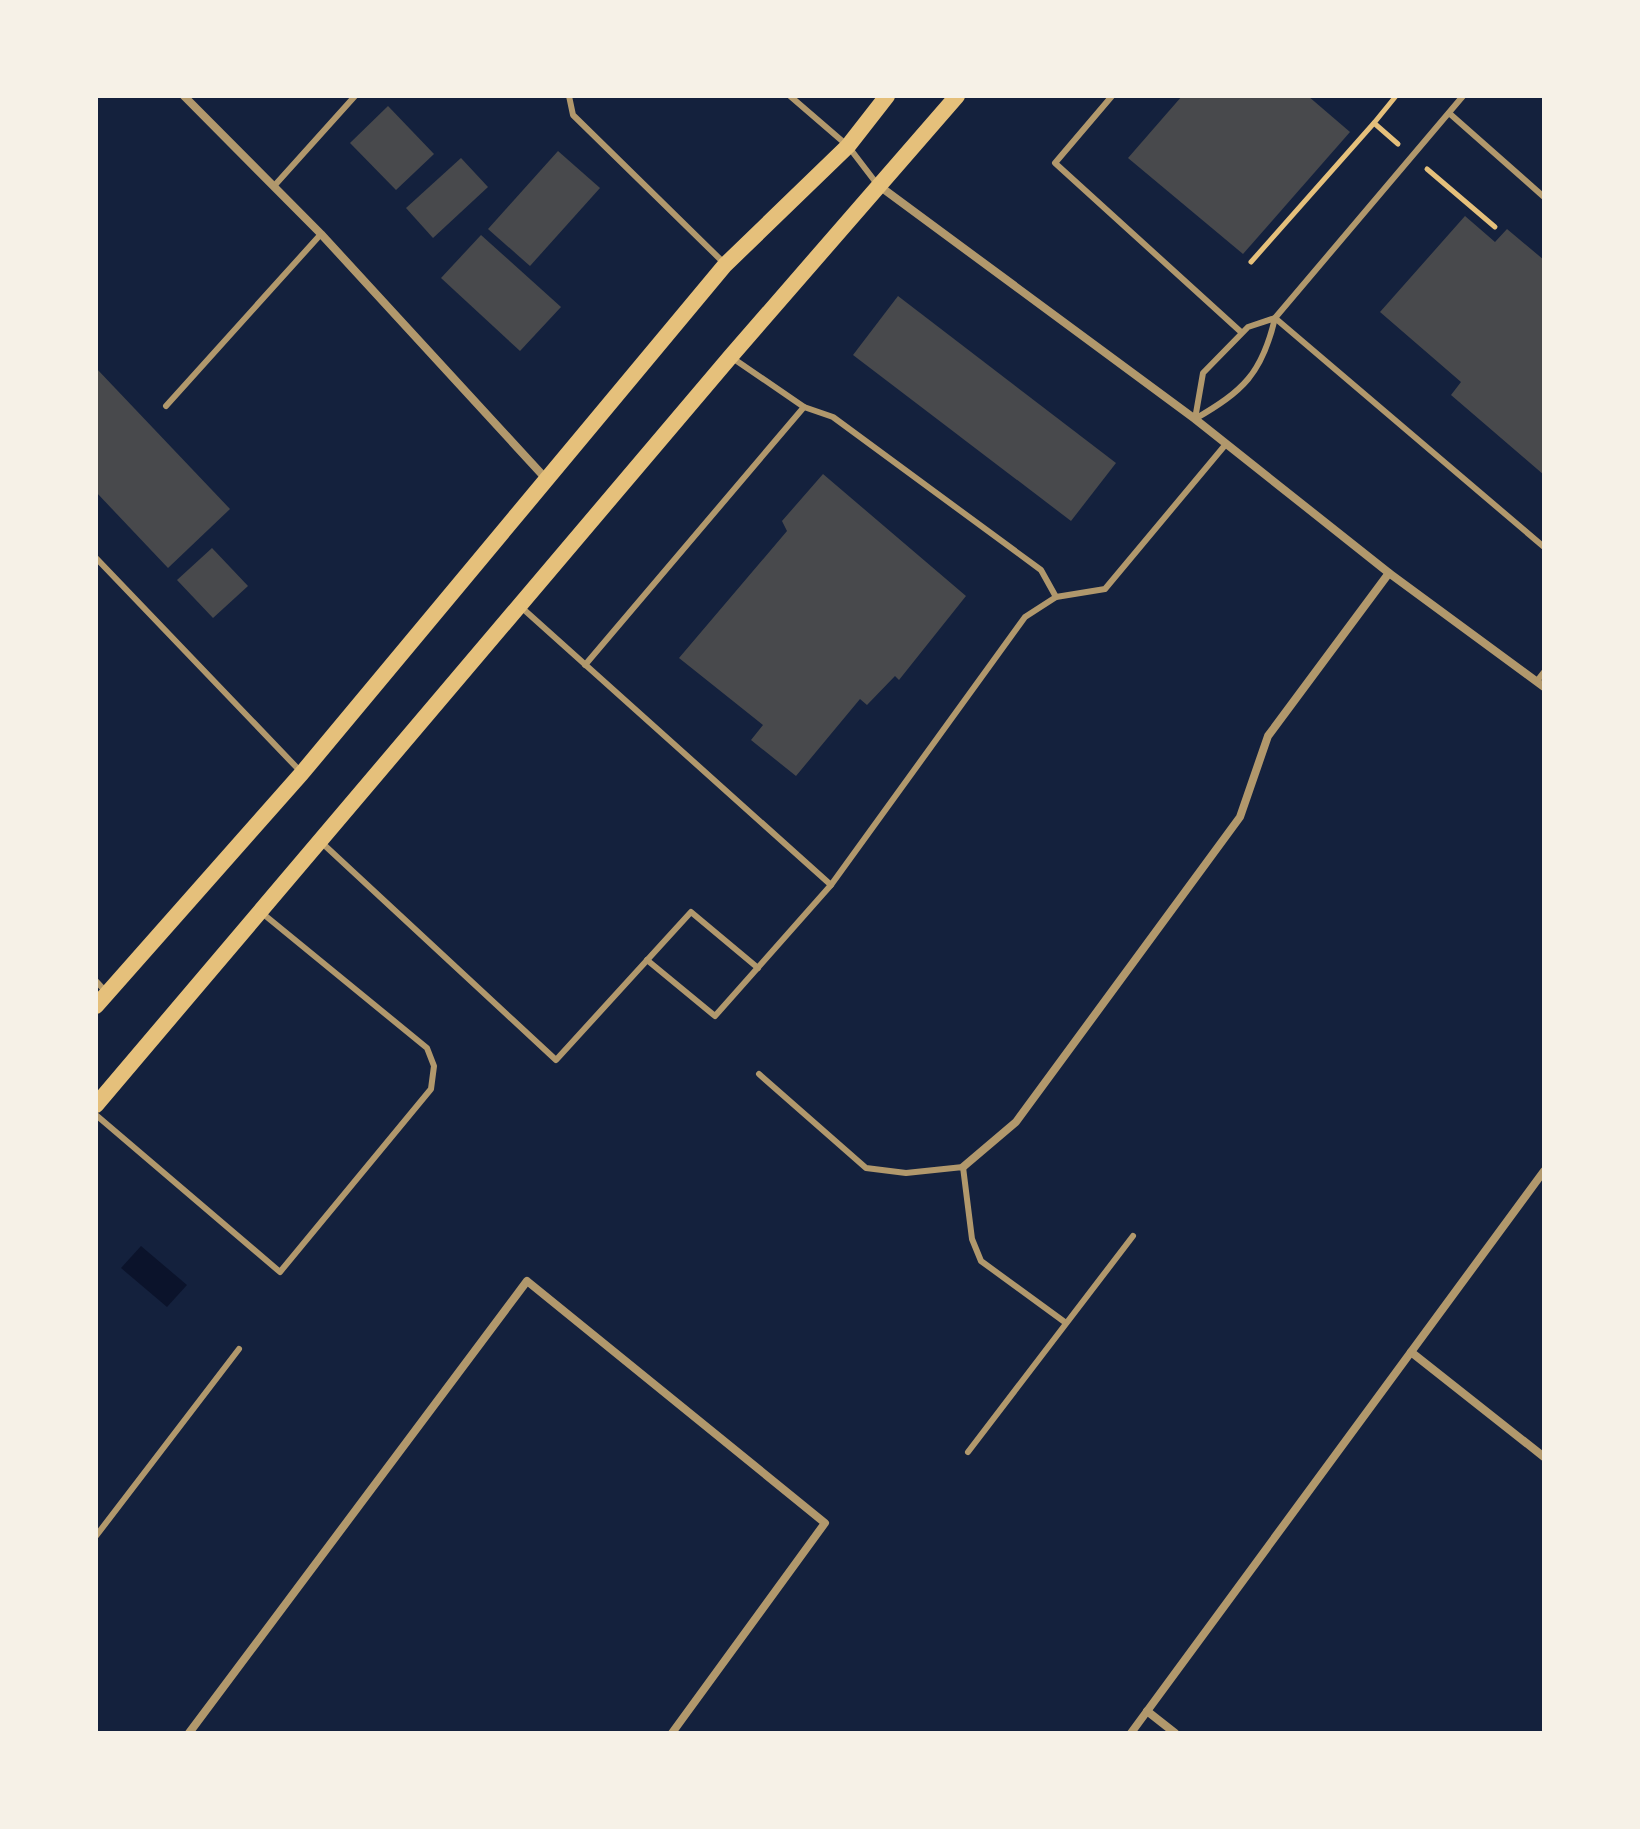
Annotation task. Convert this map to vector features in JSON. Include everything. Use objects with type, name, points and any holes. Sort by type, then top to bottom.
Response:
[{"type":"main road","points":[[96,1006],[302,773],[725,265],[848,146],[887,96]]},
{"type":"main road","points":[[96,1105],[262,913],[319,839],[521,607],[731,356],[957,96]]},
{"type":"street","points":[[184,96],[275,185],[548,481]]},
{"type":"street","points":[[878,185],[1195,419],[1389,573],[1540,684]]},
{"type":"street","points":[[963,1167],[1016,1122],[1240,817],[1268,736],[1389,573]]},
{"type":"street","points":[[1131,1733],[1544,1171]]},
{"type":"street","points":[[189,1733],[527,1281],[825,1523],[672,1733]]},
{"type":"street","points":[[1411,1352],[1544,1457]]},
{"type":"street","points":[[1147,1711],[1175,1733]]},
{"type":"lane","points":[[275,185],[355,96]]},
{"type":"lane","points":[[569,96],[573,115],[725,265]]},
{"type":"lane","points":[[790,96],[848,146],[878,185]]},
{"type":"lane","points":[[1112,96],[1055,163],[1241,332]]},
{"type":"lane","points":[[1195,419],[1236,395],[1267,352],[1275,318],[1463,96]]},
{"type":"lane","points":[[1449,113],[1544,197]]},
{"type":"lane","points":[[166,406],[321,234]]},
{"type":"lane","points":[[1195,419],[1203,373],[1241,332],[1275,318]]},
{"type":"lane","points":[[1275,318],[1544,547]]},
{"type":"lane","points":[[731,356],[804,407],[833,417],[1041,570],[1056,597]]},
{"type":"lane","points":[[585,665],[804,407]]},
{"type":"lane","points":[[647,960],[715,1016],[831,885],[1025,617],[1056,597],[1105,589],[1226,444]]},
{"type":"lane","points":[[96,558],[302,773]]},
{"type":"lane","points":[[521,607],[831,885]]},
{"type":"lane","points":[[1540,684],[1544,672]]},
{"type":"lane","points":[[319,839],[556,1060],[691,912],[758,968]]},
{"type":"lane","points":[[96,1115],[280,1272],[371,1163],[431,1089],[434,1066],[431,1057],[427,1048],[262,913]]},
{"type":"lane","points":[[96,981],[108,993]]},
{"type":"lane","points":[[759,1074],[866,1168],[906,1173],[963,1167],[972,1239],[981,1261],[1066,1323]]},
{"type":"lane","points":[[968,1452],[1133,1236]]},
{"type":"lane","points":[[96,1536],[239,1349]]},
{"type":"path","points":[[1251,262],[1374,123]]},
{"type":"water","points":[[141,1246],[187,1285],[167,1307],[121,1268]]},
{"type":"building","points":[[1182,96],[1308,96],[1350,132],[1243,254],[1128,158]]},
{"type":"building","points":[[388,106],[434,154],[396,190],[350,143]]},
{"type":"building","points":[[558,151],[600,188],[530,266],[488,229]]},
{"type":"building","points":[[461,158],[488,187],[433,238],[406,208]]},
{"type":"building","points":[[1465,216],[1495,242],[1507,229],[1544,260],[1544,475],[1451,395],[1461,382],[1380,312]]},
{"type":"building","points":[[481,235],[561,307],[520,351],[441,278]]},
{"type":"building","points":[[898,296],[1116,463],[1071,521],[853,355]]},
{"type":"building","points":[[96,368],[230,509],[168,568],[96,492]]},
{"type":"building","points":[[823,474],[966,596],[899,680],[895,676],[867,705],[860,699],[796,776],[751,740],[763,725],[679,658],[787,531],[782,521]]},
{"type":"building","points":[[212,548],[248,586],[213,618],[177,580]]}]
